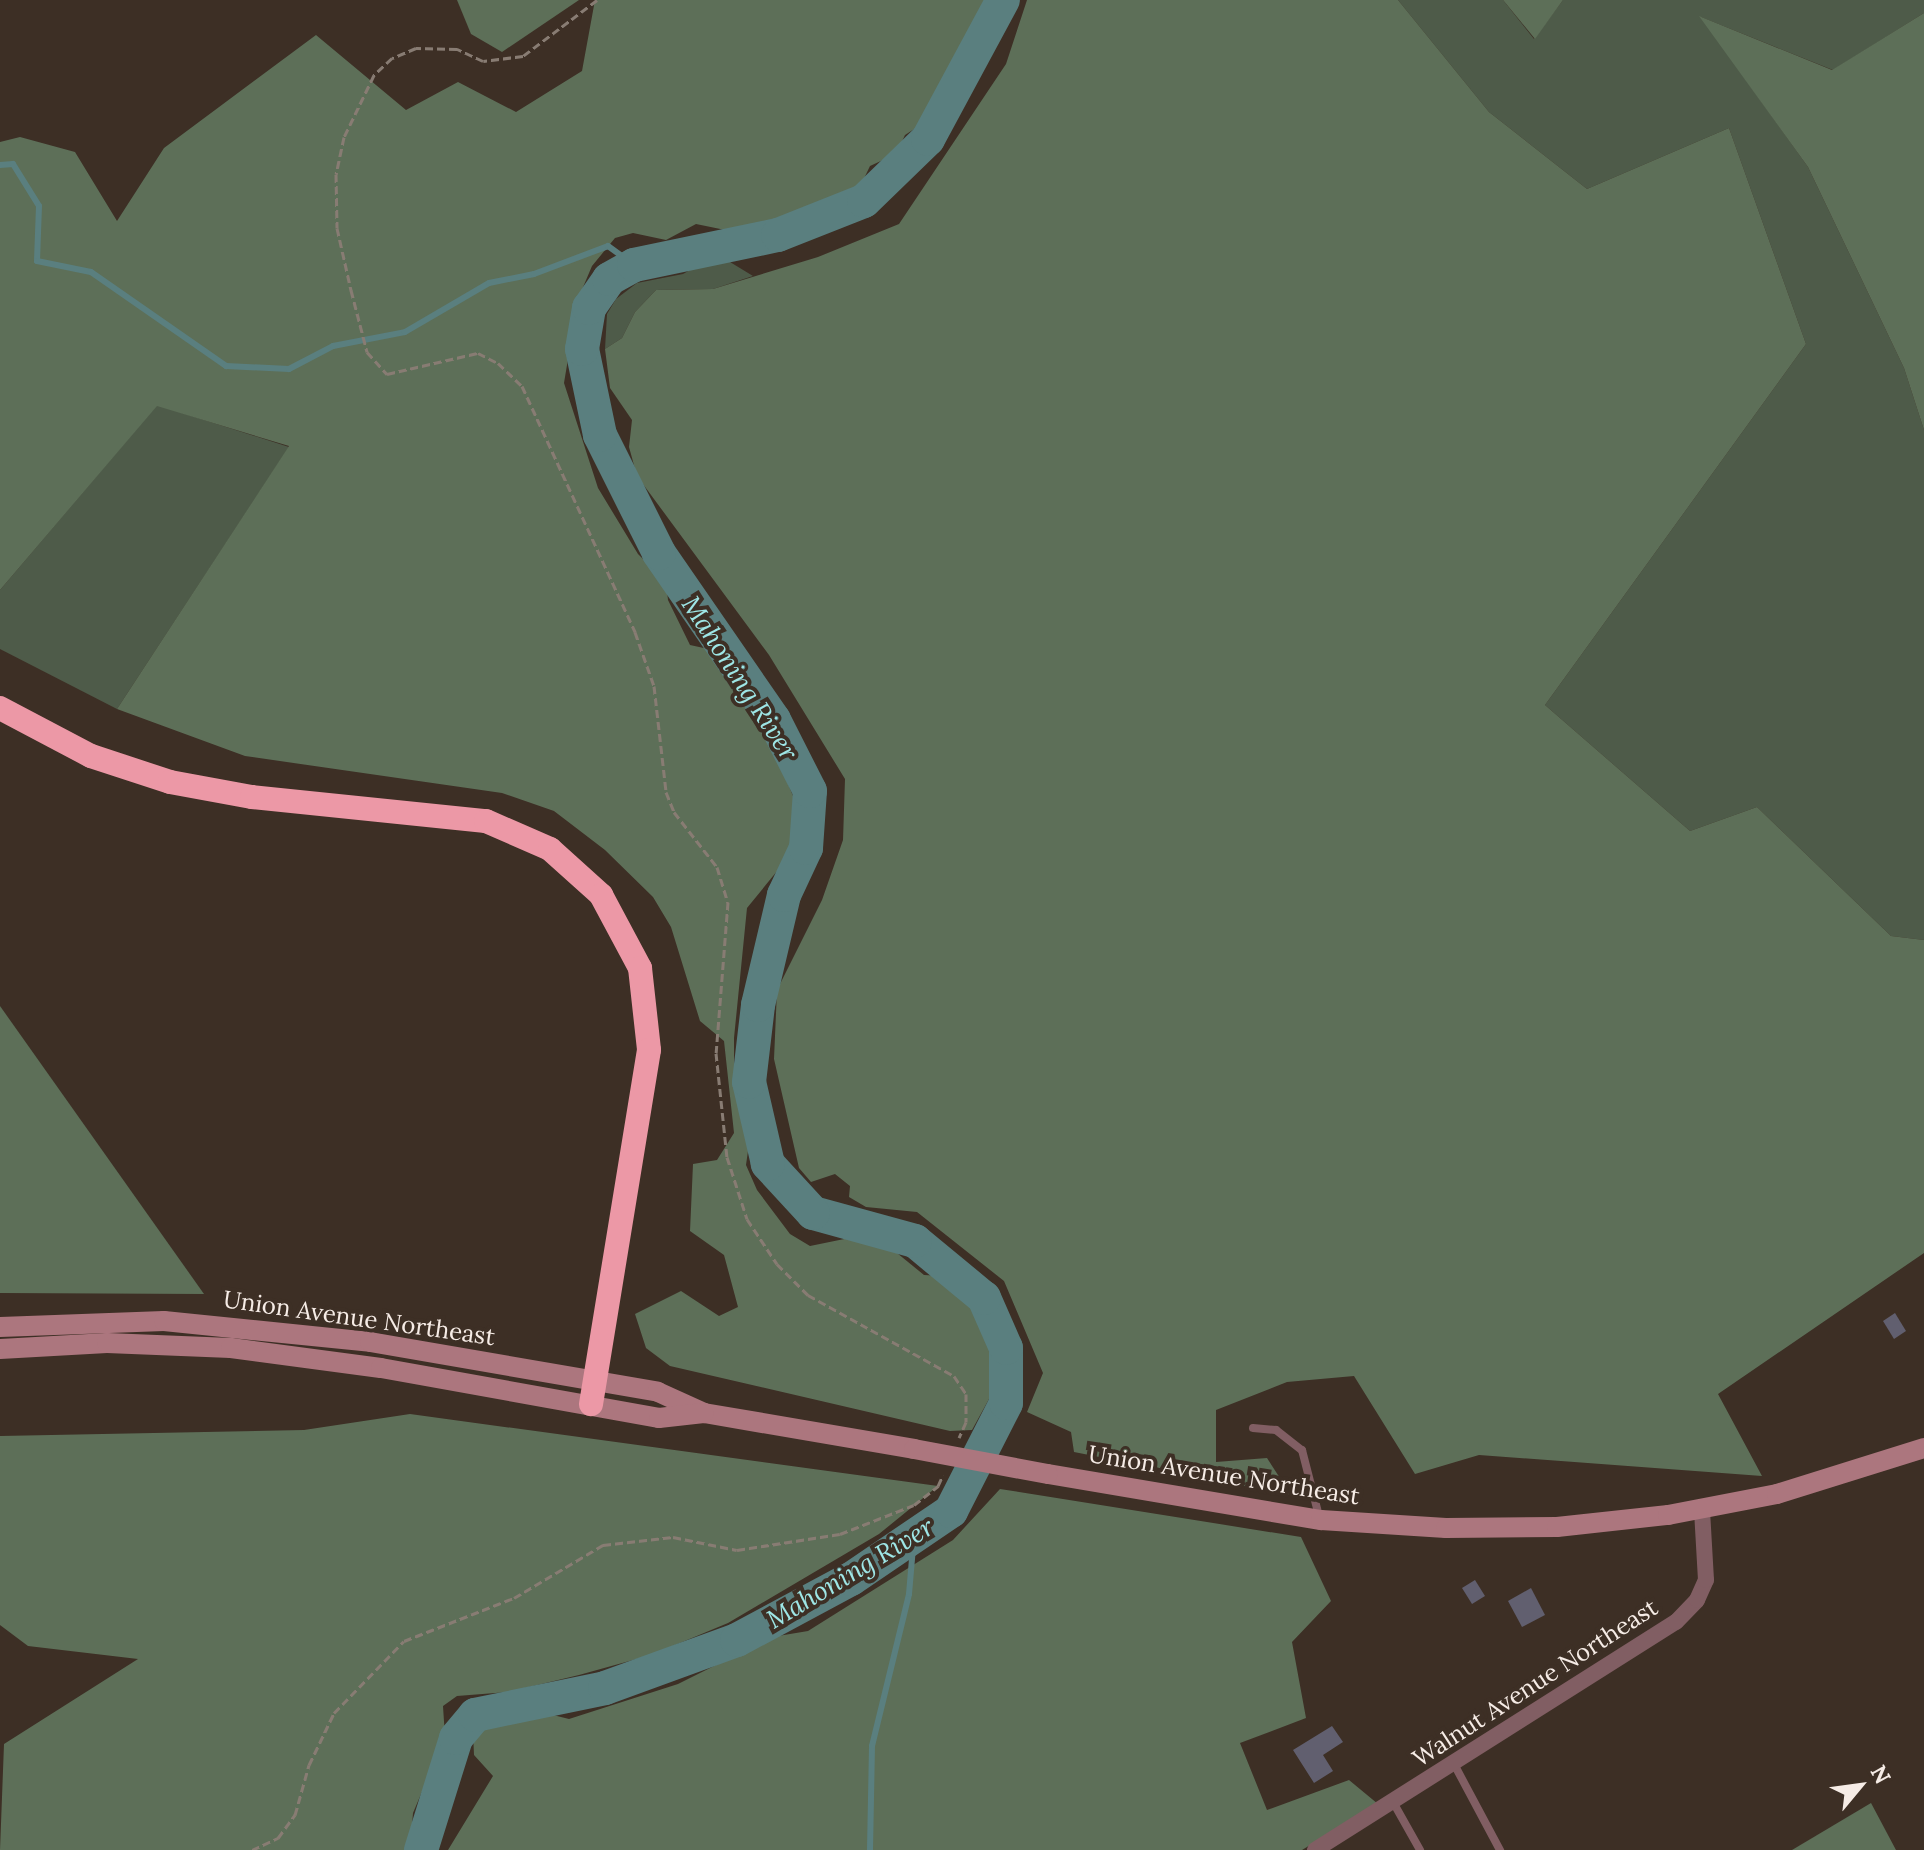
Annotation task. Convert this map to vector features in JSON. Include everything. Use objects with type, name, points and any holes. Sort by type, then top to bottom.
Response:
[{"type":"highway","points":[[0,708],[91,756],[170,782],[252,797],[486,821],[550,849],[601,895],[630,942],[649,1023],[646,1078],[593,1393]]},
{"type":"main road","name":"Union Avenue Northeast","points":[[0,1327],[109,1320],[251,1327],[440,1352],[593,1393]]},
{"type":"main road","name":"Union Avenue Northeast","points":[[0,1349],[107,1343],[231,1348],[593,1393],[658,1392],[704,1413],[1321,1520],[1502,1529],[1613,1522],[1702,1510],[1817,1483],[1924,1448]]},
{"type":"street","name":"Walnut Avenue Northeast","points":[[1315,1850],[1676,1622],[1697,1600],[1706,1580],[1702,1510]]},
{"type":"lane","points":[[1253,1428],[1276,1430],[1302,1450],[1321,1520]]},
{"type":"lane","points":[[1454,1764],[1500,1850]]},
{"type":"lane","points":[[1393,1802],[1420,1850]]},
{"type":"path","points":[[367,352],[337,228],[336,174],[344,137],[374,75],[392,58],[416,48],[457,49],[483,61],[523,56],[597,0]]},
{"type":"green space","points":[[457,0],[579,0],[502,52],[471,34]]},
{"type":"green space","points":[[595,0],[986,0],[982,17],[925,122],[905,135],[896,154],[870,166],[858,191],[842,204],[735,232],[696,224],[666,240],[633,233],[615,238],[592,266],[578,299],[564,383],[598,488],[638,554],[666,582],[668,600],[690,645],[722,652],[749,690],[798,808],[791,854],[747,908],[734,1038],[734,1088],[750,1137],[746,1165],[757,1190],[790,1234],[810,1246],[854,1237],[897,1253],[924,1275],[943,1276],[975,1299],[996,1343],[999,1364],[989,1399],[972,1430],[950,1431],[670,1366],[646,1348],[635,1314],[681,1291],[719,1316],[738,1307],[724,1255],[690,1231],[693,1164],[717,1160],[734,1133],[724,1041],[700,1021],[671,927],[653,897],[605,850],[554,811],[502,793],[245,756],[117,709],[289,446],[157,406],[0,590],[0,142],[20,137],[75,152],[117,221],[164,148],[316,35],[406,110],[458,82],[516,112],[582,71]]},
{"type":"green space","points":[[1027,0],[1398,0],[1489,112],[1587,189],[1729,128],[1806,344],[1545,705],[1690,831],[1757,807],[1891,936],[1924,940],[1924,1253],[1718,1394],[1762,1476],[1479,1455],[1415,1474],[1354,1376],[1287,1382],[1216,1410],[1216,1462],[1267,1458],[1291,1495],[1074,1452],[1071,1432],[1027,1412],[1043,1373],[1004,1281],[917,1212],[866,1207],[849,1197],[850,1186],[835,1174],[811,1182],[799,1168],[774,1059],[777,990],[822,900],[843,840],[845,779],[769,655],[637,476],[629,447],[632,420],[610,388],[605,349],[622,338],[635,312],[656,290],[713,289],[818,257],[899,224],[1006,64]]},
{"type":"green space","points":[[1398,0],[1503,0],[1534,39],[1563,0],[1924,0],[1924,13],[1833,70],[1701,17],[1808,167],[1904,368],[1924,430],[1924,940],[1891,936],[1757,807],[1690,831],[1545,705],[1806,344],[1729,128],[1587,189],[1489,112]]},
{"type":"green space","points":[[1503,0],[1563,0],[1535,39]]},
{"type":"green space","points":[[1924,13],[1924,430],[1904,368],[1808,167],[1699,16],[1832,70]]},
{"type":"green space","points":[[706,261],[730,262],[753,276],[713,289],[656,290],[635,312],[622,338],[605,349],[607,314],[616,299],[637,283],[683,274]]},
{"type":"green space","points":[[157,405],[289,447],[117,709],[0,649],[0,590]]},
{"type":"green space","points":[[0,1006],[204,1294],[0,1293]]},
{"type":"green space","points":[[410,1414],[938,1486],[879,1534],[728,1623],[651,1655],[579,1675],[508,1692],[457,1696],[443,1706],[445,1737],[413,1813],[410,1850],[0,1850],[4,1744],[138,1659],[28,1646],[0,1625],[0,1436],[304,1430]]},
{"type":"green space","points":[[1000,1489],[1301,1537],[1331,1601],[1292,1642],[1306,1718],[1240,1743],[1267,1810],[1349,1780],[1378,1804],[1302,1850],[448,1850],[493,1776],[474,1755],[473,1733],[490,1722],[537,1711],[569,1719],[678,1684],[772,1637],[808,1631],[953,1540]]},
{"type":"green space","points":[[1871,1803],[1896,1850],[1792,1850]]},
{"type":"building","points":[[1895,1313],[1906,1331],[1894,1339],[1883,1321]]},
{"type":"building","points":[[1475,1580],[1485,1596],[1472,1604],[1462,1588]]},
{"type":"building","points":[[1531,1588],[1545,1615],[1522,1627],[1508,1601]]},
{"type":"building","points":[[1332,1726],[1343,1742],[1323,1755],[1333,1771],[1314,1783],[1293,1750]]},
{"type":"waterway","name":"Mahoning River","points":[[421,1850],[456,1738],[475,1715],[605,1688],[737,1640],[851,1579],[951,1511],[1006,1403],[1006,1348],[984,1298],[915,1241],[813,1213],[768,1164],[749,1082],[758,1005],[784,895],[806,848],[810,791],[774,720],[659,553],[600,435],[582,349],[589,308],[609,279],[634,265],[778,235],[864,201],[928,139],[1003,0]]},
{"type":"waterway","points":[[0,165],[13,164],[39,206],[37,261],[91,272],[226,366],[289,369],[333,346],[405,332],[489,283],[534,274],[608,246],[634,265]]},
{"type":"waterway","points":[[870,1850],[872,1746],[909,1594],[914,1536]]}]
